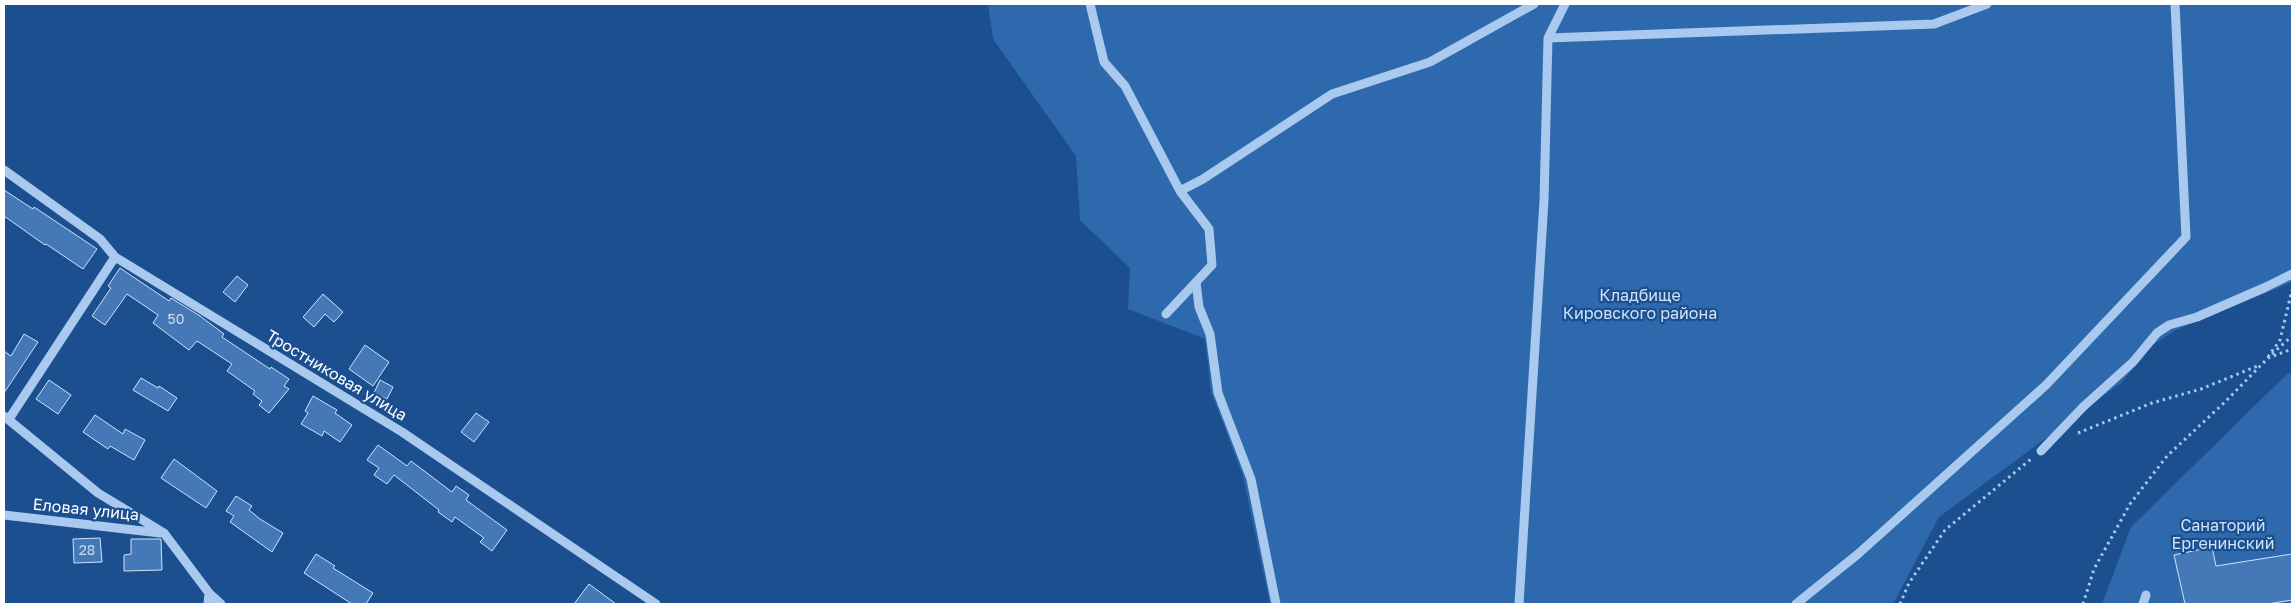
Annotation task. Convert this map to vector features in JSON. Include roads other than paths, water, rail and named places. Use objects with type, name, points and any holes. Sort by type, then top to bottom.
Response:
[{"type":"street","points":[[1090,4],[1104,62],[1125,86],[1180,191],[1209,229],[1212,264],[1166,314]]},
{"type":"street","points":[[1180,191],[1203,179],[1332,94],[1430,62],[1534,4]]},
{"type":"street","points":[[1519,604],[1544,200],[1548,38],[1565,4]]},
{"type":"street","points":[[1548,38],[1934,24],[1987,4]]},
{"type":"street","points":[[1796,604],[1858,554],[2046,385],[2186,236],[2175,4]]},
{"type":"street","name":"Тростниковая улица","points":[[4,170],[100,239],[115,257],[402,432],[656,604]]},
{"type":"street","points":[[115,257],[6,417],[98,493],[164,533],[208,593],[221,604]]},
{"type":"street","points":[[2041,451],[2083,407],[2133,362],[2157,333],[2169,325],[2197,317],[2266,288],[2292,274]]},
{"type":"street","points":[[1196,282],[1199,307],[1210,334],[1218,393],[1251,479],[1276,604]]},
{"type":"street","name":"Еловая улица","points":[[4,515],[164,533]]},
{"type":"street","points":[[208,593],[208,604]]},
{"type":"park label","name":"Кладбище Кировского района","points":[[1640,304]]},
{"type":"park label","name":"Санаторий Ергенинский","points":[[2223,534]]}]
